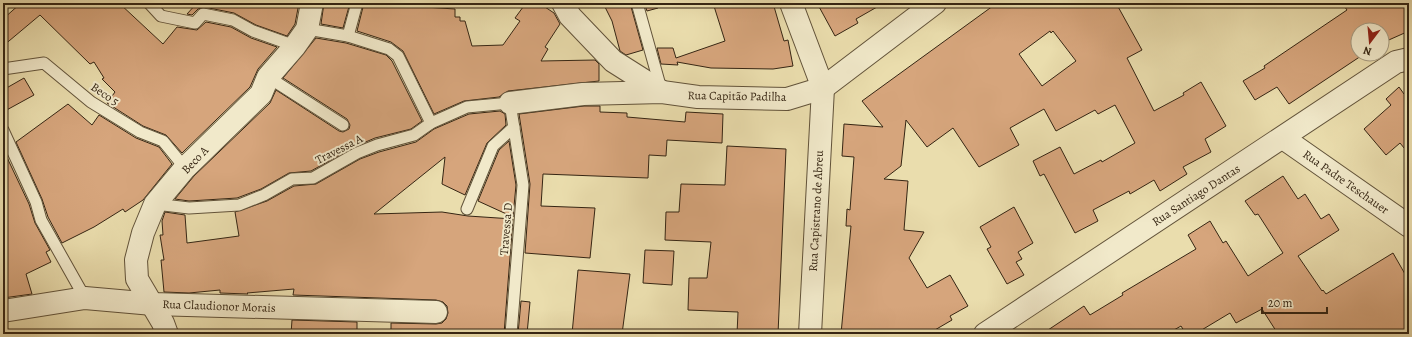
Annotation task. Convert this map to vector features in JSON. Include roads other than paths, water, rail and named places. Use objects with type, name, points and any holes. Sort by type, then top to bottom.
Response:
[{"type":"street","name":"Beco A","points":[[167,334],[153,304],[137,279],[136,260],[143,233],[155,204],[185,168],[261,94],[268,77],[295,46],[307,28],[312,3]]},
{"type":"street","points":[[563,3],[570,16],[613,61],[662,92]]},
{"type":"street","points":[[791,3],[823,88]]},
{"type":"street","name":"Rua Capitão Padilha","points":[[510,103],[583,94],[662,92],[698,97],[787,99],[823,88],[935,3]]},
{"type":"street","name":"Rua Santiago Dantas","points":[[985,334],[1396,62],[1409,59]]},
{"type":"street","name":"Rua Capistrano de Abreu","points":[[810,334],[823,88]]},
{"type":"street","name":"Rua Padre Teschauer","points":[[1283,138],[1409,226]]},
{"type":"street","name":"Rua Claudionor Morais","points":[[3,311],[84,298],[153,304],[436,312]]},
{"type":"lane","points":[[149,3],[161,16],[195,23],[202,14],[234,20],[253,31],[295,46]]},
{"type":"lane","points":[[348,36],[357,3]]},
{"type":"lane","points":[[637,3],[662,92]]},
{"type":"lane","points":[[307,28],[348,36],[388,50],[398,56],[431,124]]},
{"type":"lane","name":"Beco 5","points":[[3,69],[44,63],[91,102],[140,132],[163,141],[185,168]]},
{"type":"lane","points":[[268,77],[343,125]]},
{"type":"lane","name":"Travessa A","points":[[155,204],[189,208],[239,205],[264,195],[292,179],[313,178],[357,153],[377,145],[414,135],[431,124],[467,107],[510,103]]},
{"type":"lane","name":"Travessa D","points":[[510,103],[523,185],[511,334]]},
{"type":"lane","points":[[467,209],[493,146],[514,127]]},
{"type":"lane","points":[[3,130],[36,202],[41,220],[84,298]]}]
